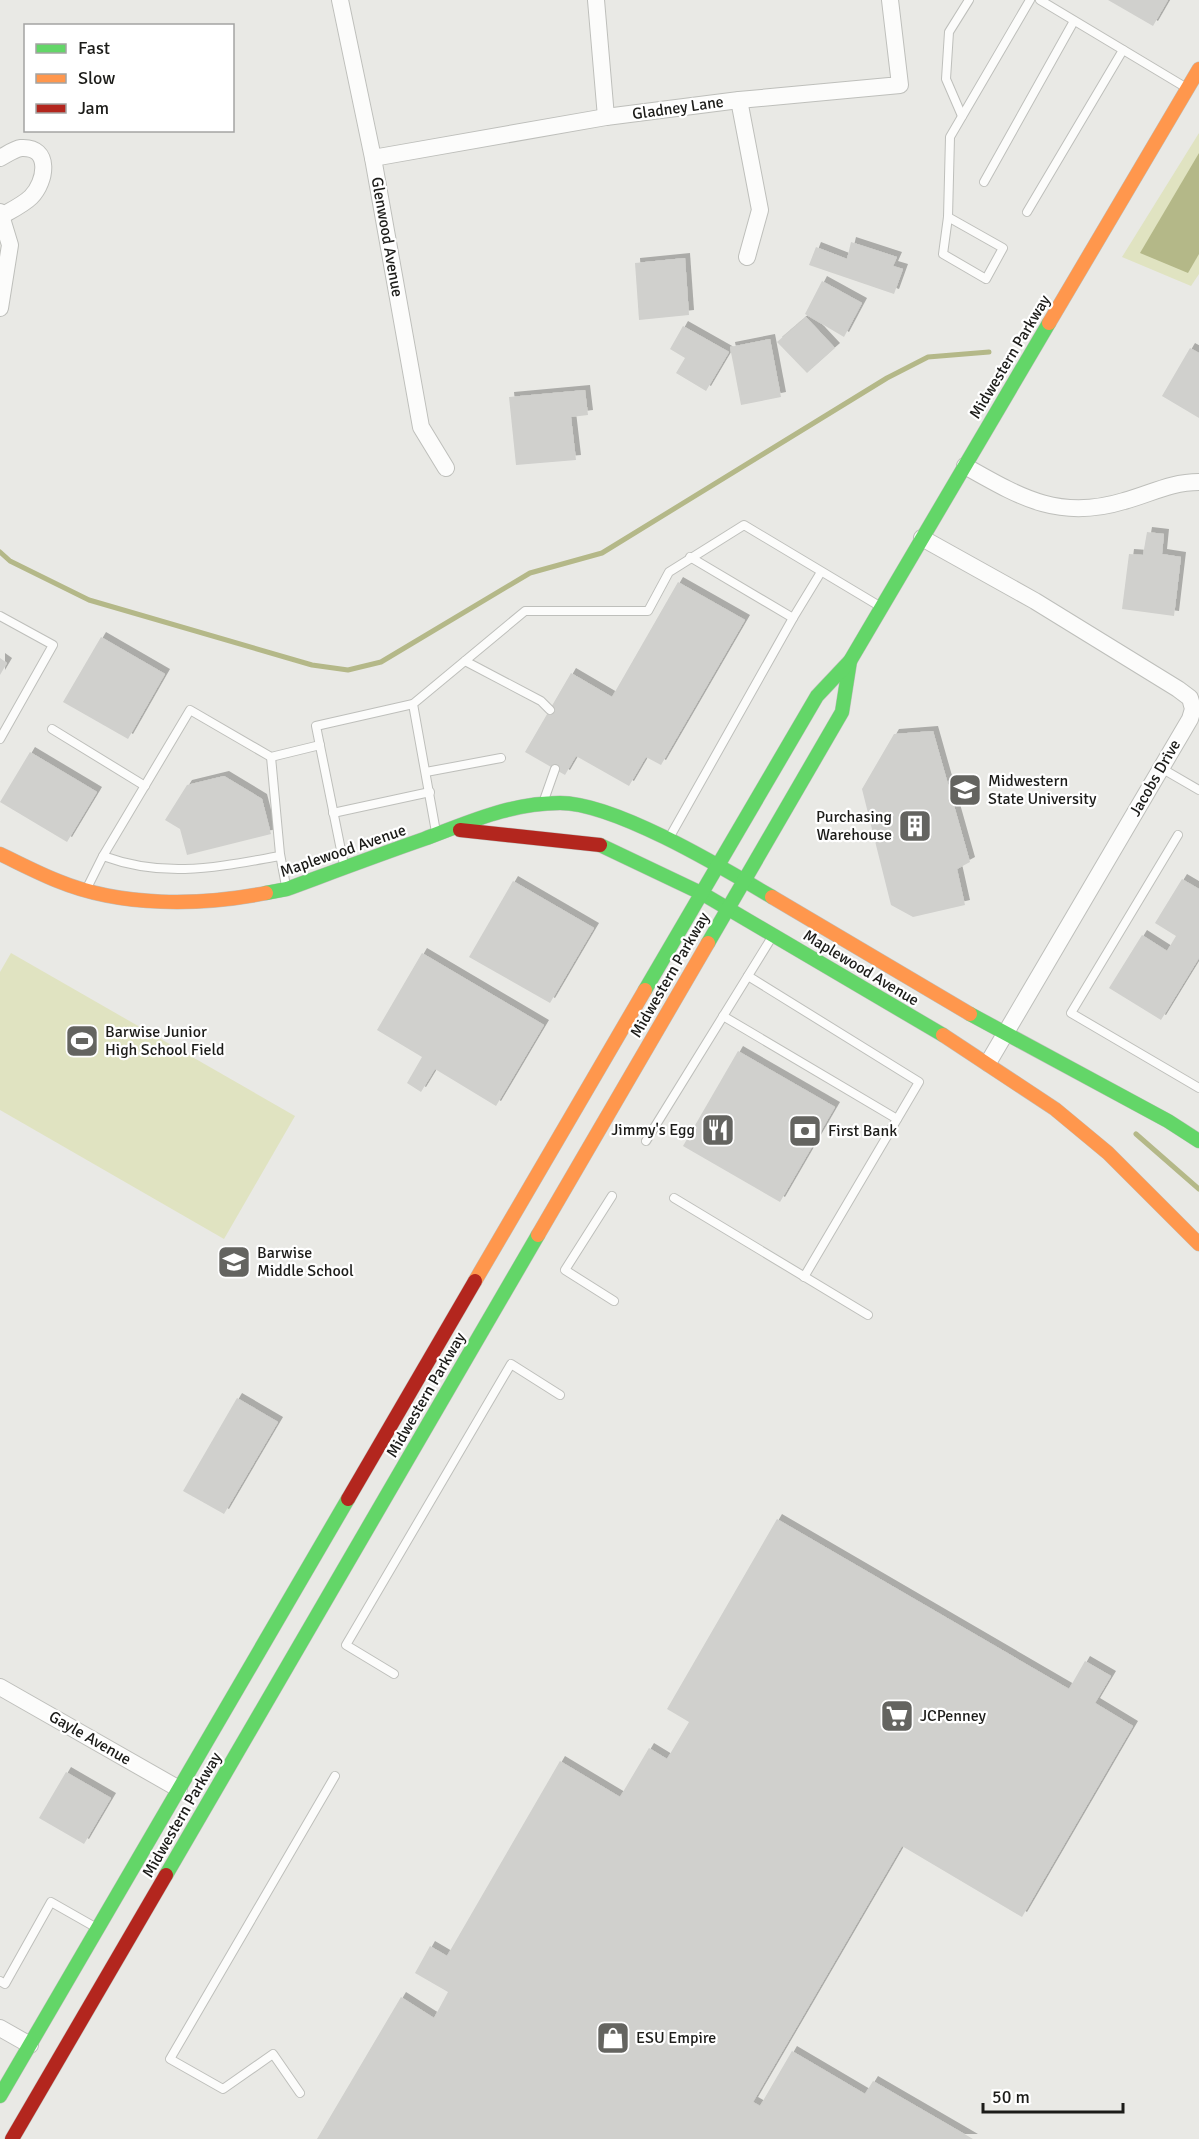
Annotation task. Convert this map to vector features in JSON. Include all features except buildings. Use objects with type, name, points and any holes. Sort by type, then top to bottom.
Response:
[{"type":"main road","name":"Midwestern Parkway","points":[[12,2139],[193,1797],[493,1282],[718,866],[817,696],[850,661],[1199,69]]},
{"type":"main road","name":"Midwestern Parkway","points":[[0,2096],[98,1929],[193,1797],[493,1282],[728,909],[842,712],[850,661]]},
{"type":"main road","name":"Maplewood Avenue","points":[[0,854],[60,882],[125,899],[186,901],[242,898],[287,889],[510,807],[562,803],[599,811],[668,840],[718,866],[1004,1034],[1168,1121],[1199,1141]]},
{"type":"main road","name":"Maplewood Avenue","points":[[452,830],[598,844],[703,894],[988,1063],[1055,1109],[1108,1153],[1199,1244]]},
{"type":"street","name":"Glenwood Avenue","points":[[340,0],[373,158],[421,427],[446,468]]},
{"type":"street","points":[[596,0],[606,117]]},
{"type":"street","name":"Gladney Lane","points":[[373,158],[606,117],[739,100],[900,85],[891,0]]},
{"type":"street","points":[[739,100],[760,210],[747,257]]},
{"type":"street","points":[[0,158],[19,148],[27,148],[38,155],[45,166],[45,174],[31,197],[2,214],[10,245],[0,308]]},
{"type":"street","points":[[965,466],[1020,497],[1072,509],[1109,505],[1182,482],[1199,482]]},
{"type":"street","name":"Jacobs Drive","points":[[922,538],[1035,602],[1190,698],[1192,709],[1190,719],[988,1063]]},
{"type":"street","name":"Gayle Avenue","points":[[0,1687],[193,1797]]},
{"type":"street","points":[[0,2028],[30,2045]]},
{"type":"lane","points":[[962,116],[946,79],[949,32],[969,0]]},
{"type":"lane","points":[[948,217],[1003,248],[986,279],[943,254],[948,217],[950,137],[1030,0]]},
{"type":"lane","points":[[1040,0],[1188,89]]},
{"type":"lane","points":[[984,182],[1074,21]]},
{"type":"lane","points":[[1027,212],[1123,50]]},
{"type":"lane","points":[[344,868],[316,726],[413,704],[525,611],[648,611],[669,572],[744,525],[882,607]]},
{"type":"lane","points":[[690,557],[793,618]]},
{"type":"lane","points":[[668,840],[821,572]]},
{"type":"lane","points":[[0,616],[53,645],[0,739]]},
{"type":"lane","points":[[465,661],[541,701],[550,710]]},
{"type":"lane","points":[[413,704],[436,835]]},
{"type":"lane","points":[[87,889],[103,856],[190,710],[271,757],[320,745]]},
{"type":"lane","points":[[52,729],[145,786]]},
{"type":"lane","points":[[271,757],[280,856],[287,889]]},
{"type":"lane","points":[[426,772],[501,758]]},
{"type":"lane","points":[[1161,768],[1199,790]]},
{"type":"lane","points":[[542,805],[555,769]]},
{"type":"lane","points":[[333,813],[430,792]]},
{"type":"lane","points":[[1178,835],[1071,1013],[1199,1088]]},
{"type":"lane","points":[[103,856],[131,866],[193,871],[280,856]]},
{"type":"lane","points":[[646,1141],[773,935]]},
{"type":"lane","points":[[748,976],[919,1082],[804,1276]]},
{"type":"lane","points":[[723,1016],[897,1119]]},
{"type":"lane","points":[[612,1196],[565,1270],[614,1301]]},
{"type":"lane","points":[[674,1198],[868,1315]]},
{"type":"lane","points":[[394,1674],[346,1645],[511,1364],[560,1395]]},
{"type":"lane","points":[[300,2092],[273,2054],[223,2089],[170,2059],[334,1776]]},
{"type":"lane","points":[[0,1981],[5,1984],[51,1902],[98,1929]]},
{"type":"shaded area","points":[[1199,133],[1199,274],[1191,286],[1122,257]]},
{"type":"shaded area","points":[[1199,153],[1199,254],[1188,273],[1140,253]]},
{"type":"shaded area","name":"Barwise Junior High School Field","points":[[11,953],[295,1116],[224,1239],[0,1110],[0,972]]},
{"type":"waterway","points":[[0,552],[10,561],[89,600],[312,665],[348,670],[381,662],[530,573],[602,553],[887,378],[928,357],[989,352]]},
{"type":"waterway","points":[[1136,1134],[1199,1189]]},
{"type":"traffic: fast","points":[[645,990],[817,696],[850,661],[1049,323]]},
{"type":"traffic: fast","points":[[708,943],[842,712],[850,661]]},
{"type":"traffic: fast","points":[[266,893],[287,889],[474,820],[524,806],[560,803],[583,806],[638,825],[698,855],[772,897]]},
{"type":"traffic: fast","points":[[600,845],[703,894],[943,1035]]},
{"type":"traffic: fast","points":[[970,1014],[1168,1121],[1199,1141]]},
{"type":"traffic: fast","points":[[166,1875],[538,1235]]},
{"type":"traffic: fast","points":[[0,2096],[348,1499]]},
{"type":"traffic: slow","points":[[1049,323],[1199,69]]},
{"type":"traffic: slow","points":[[0,854],[82,890],[134,900],[188,902],[266,893]]},
{"type":"traffic: slow","points":[[772,897],[970,1014]]},
{"type":"traffic: slow","points":[[538,1235],[708,943]]},
{"type":"traffic: slow","points":[[475,1281],[645,990]]},
{"type":"traffic: slow","points":[[943,1035],[1055,1109],[1108,1153],[1199,1244]]},
{"type":"traffic: jam","points":[[460,830],[600,845]]},
{"type":"traffic: jam","points":[[348,1499],[475,1281]]},
{"type":"traffic: jam","points":[[12,2139],[166,1875]]},
{"type":"place","name":"Midwestern State University","points":[[965,790]]},
{"type":"place","name":"Purchasing Warehouse","points":[[915,826]]},
{"type":"place","name":"Barwise Junior High School Field","points":[[82,1041]]},
{"type":"place","name":"Jimmy's Egg","points":[[718,1130]]},
{"type":"place","name":"First Bank","points":[[805,1131]]},
{"type":"place","name":"Barwise Middle School","points":[[234,1262]]},
{"type":"place","name":"JCPenney","points":[[897,1716]]},
{"type":"place","name":"ESU Empire","points":[[613,2038]]}]
